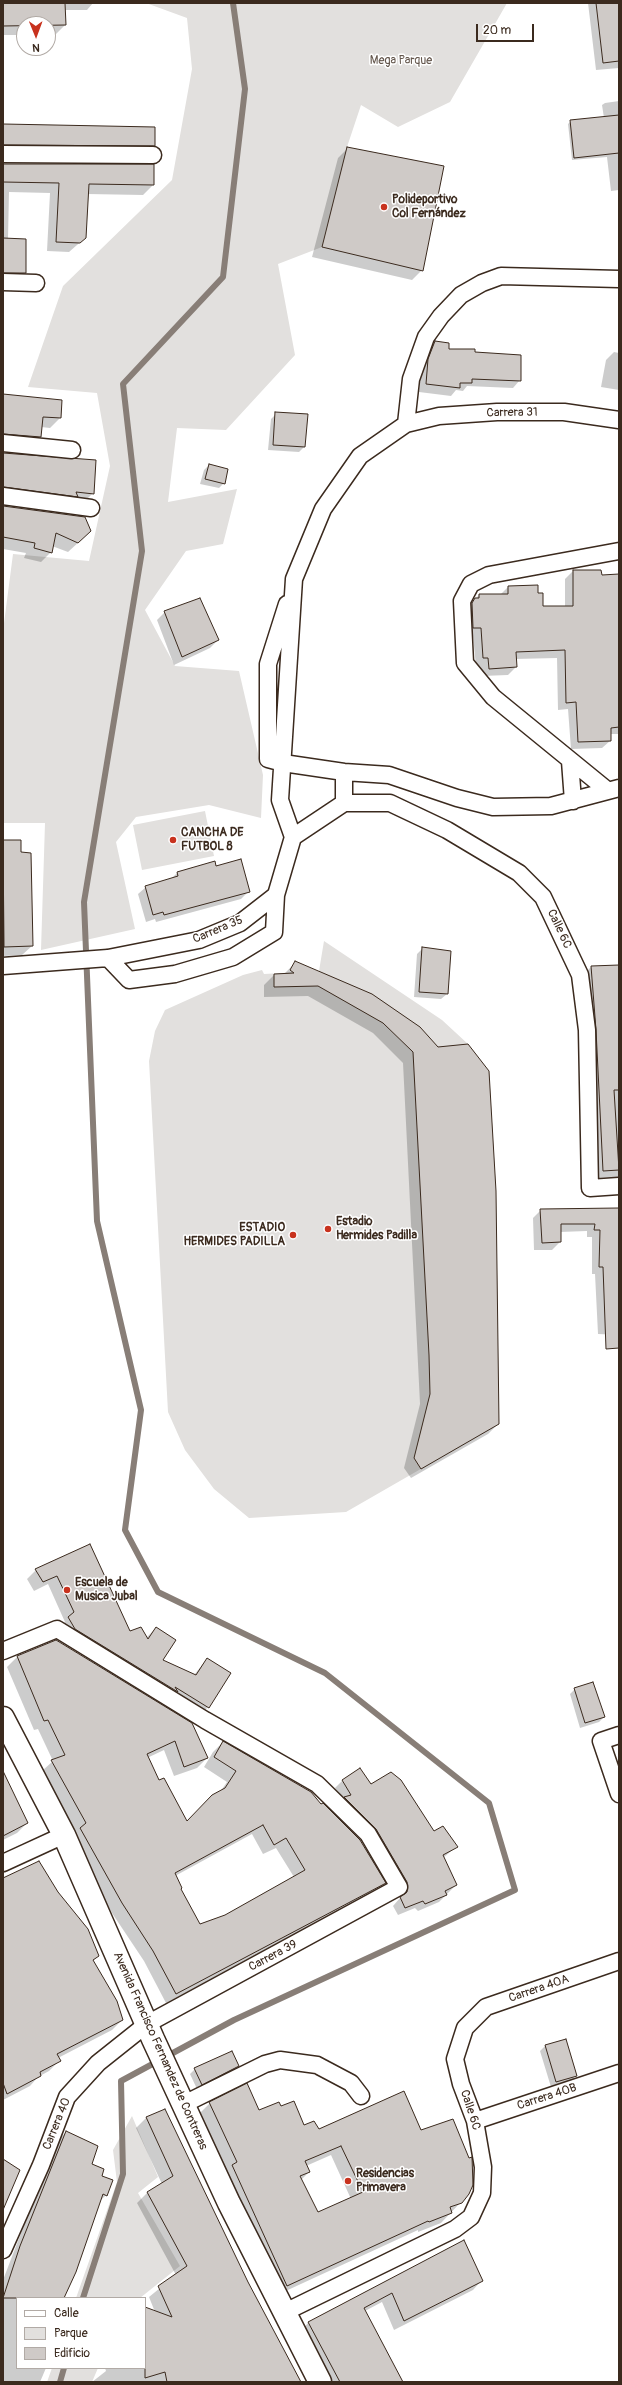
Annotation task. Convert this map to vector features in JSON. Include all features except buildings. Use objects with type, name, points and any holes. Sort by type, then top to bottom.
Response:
[{"type":"main road","name":"Avenida Francisco Fernandez de Contreras","points":[[3,1718],[64,1835],[150,2032],[229,2203],[320,2382]]},
{"type":"street","points":[[3,154],[153,156]]},
{"type":"street","points":[[613,789],[551,806],[493,807],[457,798],[389,775],[344,772],[283,763],[268,759],[268,664],[294,579],[323,509],[360,456],[406,424],[412,379],[426,337],[441,316],[461,295],[482,283],[501,276],[619,279]]},
{"type":"street","points":[[3,282],[36,283]]},
{"type":"street","name":"Carrera 31","points":[[406,424],[439,416],[497,412],[564,412],[619,420]]},
{"type":"street","points":[[3,443],[72,450]]},
{"type":"street","points":[[3,496],[91,508]]},
{"type":"street","points":[[613,789],[570,761],[493,697],[465,663],[462,601],[471,584],[489,576],[619,550]]},
{"type":"street","points":[[570,761],[573,801]]},
{"type":"street","points":[[101,959],[129,980],[175,974],[233,957],[274,932],[276,895],[293,837],[280,800],[283,763]]},
{"type":"street","points":[[293,837],[344,803],[344,772]]},
{"type":"street","name":"Calle 6C","points":[[344,803],[390,803],[440,826],[519,873],[543,897],[580,975],[587,1030],[590,1188],[619,1186]]},
{"type":"street","name":"Carrera 35","points":[[3,966],[67,963],[101,959],[199,940],[240,923],[276,895]]},
{"type":"street","name":"Carrera 39","points":[[3,1651],[56,1629],[205,1720],[317,1784],[368,1834],[399,1887],[150,2032]]},
{"type":"street","points":[[619,1735],[601,1741],[619,1794]]},
{"type":"street","points":[[3,1863],[64,1835]]},
{"type":"street","name":"Carrera 40A","points":[[465,2028],[486,2007],[619,1961]]},
{"type":"street","name":"Calle 6C","points":[[285,2312],[455,2229],[471,2217],[482,2192],[483,2167],[475,2121],[461,2084],[455,2059],[465,2028]]},
{"type":"street","name":"Carrera 40","points":[[3,2250],[41,2165],[67,2097],[98,2063],[150,2032]]},
{"type":"street","points":[[184,2104],[264,2064],[280,2060],[317,2065],[351,2083],[361,2096]]},
{"type":"street","name":"Carrera 40B","points":[[475,2121],[619,2073]]},
{"type":"green space","name":"Mega Parque","points":[[146,3],[507,3],[450,102],[398,127],[361,105],[347,147],[322,247],[278,264],[295,355],[226,430],[177,428],[168,502],[237,489],[223,544],[186,551],[145,610],[175,666],[239,671],[263,775],[261,818],[209,805],[136,817],[116,842],[135,929],[41,950],[45,823],[3,823],[3,631],[13,554],[89,561],[110,466],[97,393],[28,387],[63,286],[172,180],[192,69],[187,18]]},
{"type":"green space","name":"CANCHA DE FUTBOL 8","points":[[205,811],[214,856],[142,870],[133,825]]},
{"type":"green space","name":"Estadio Hermides Padilla","points":[[324,941],[442,1020],[468,1044],[489,1071],[496,1191],[499,1424],[346,1512],[249,1518],[214,1489],[185,1450],[168,1412],[149,1061],[155,1031],[165,1010],[243,975],[262,970],[264,974],[319,971]]},
{"type":"green space","points":[[132,2116],[158,2177],[138,2193],[180,2266],[141,2297],[76,2297],[117,2182],[113,2150]]},
{"type":"green space","points":[[52,2369],[98,2369],[92,2382],[47,2382]]},
{"type":"waterway","points":[[83,2297],[123,2174],[121,2081],[234,2020],[515,1890],[489,1803],[325,1673],[158,1592],[125,1530],[141,1410],[97,1221],[84,902],[142,551],[123,384],[223,277],[245,89],[233,3]]},
{"type":"waterway","points":[[60,2382],[64,2369]]},
{"type":"place","name":"Polideportivo Col Fernández","points":[[384,207]]},
{"type":"place","name":"CANCHA DE FUTBOL 8","points":[[173,840]]},
{"type":"place","name":"Estadio Hermides Padilla","points":[[328,1229]]},
{"type":"place","name":"ESTADIO HERMIDES PADILLA","points":[[293,1235]]},
{"type":"place","name":"Escuela de Musica Jubal","points":[[67,1590]]},
{"type":"place","name":"Residencias Primavera","points":[[348,2181]]}]
